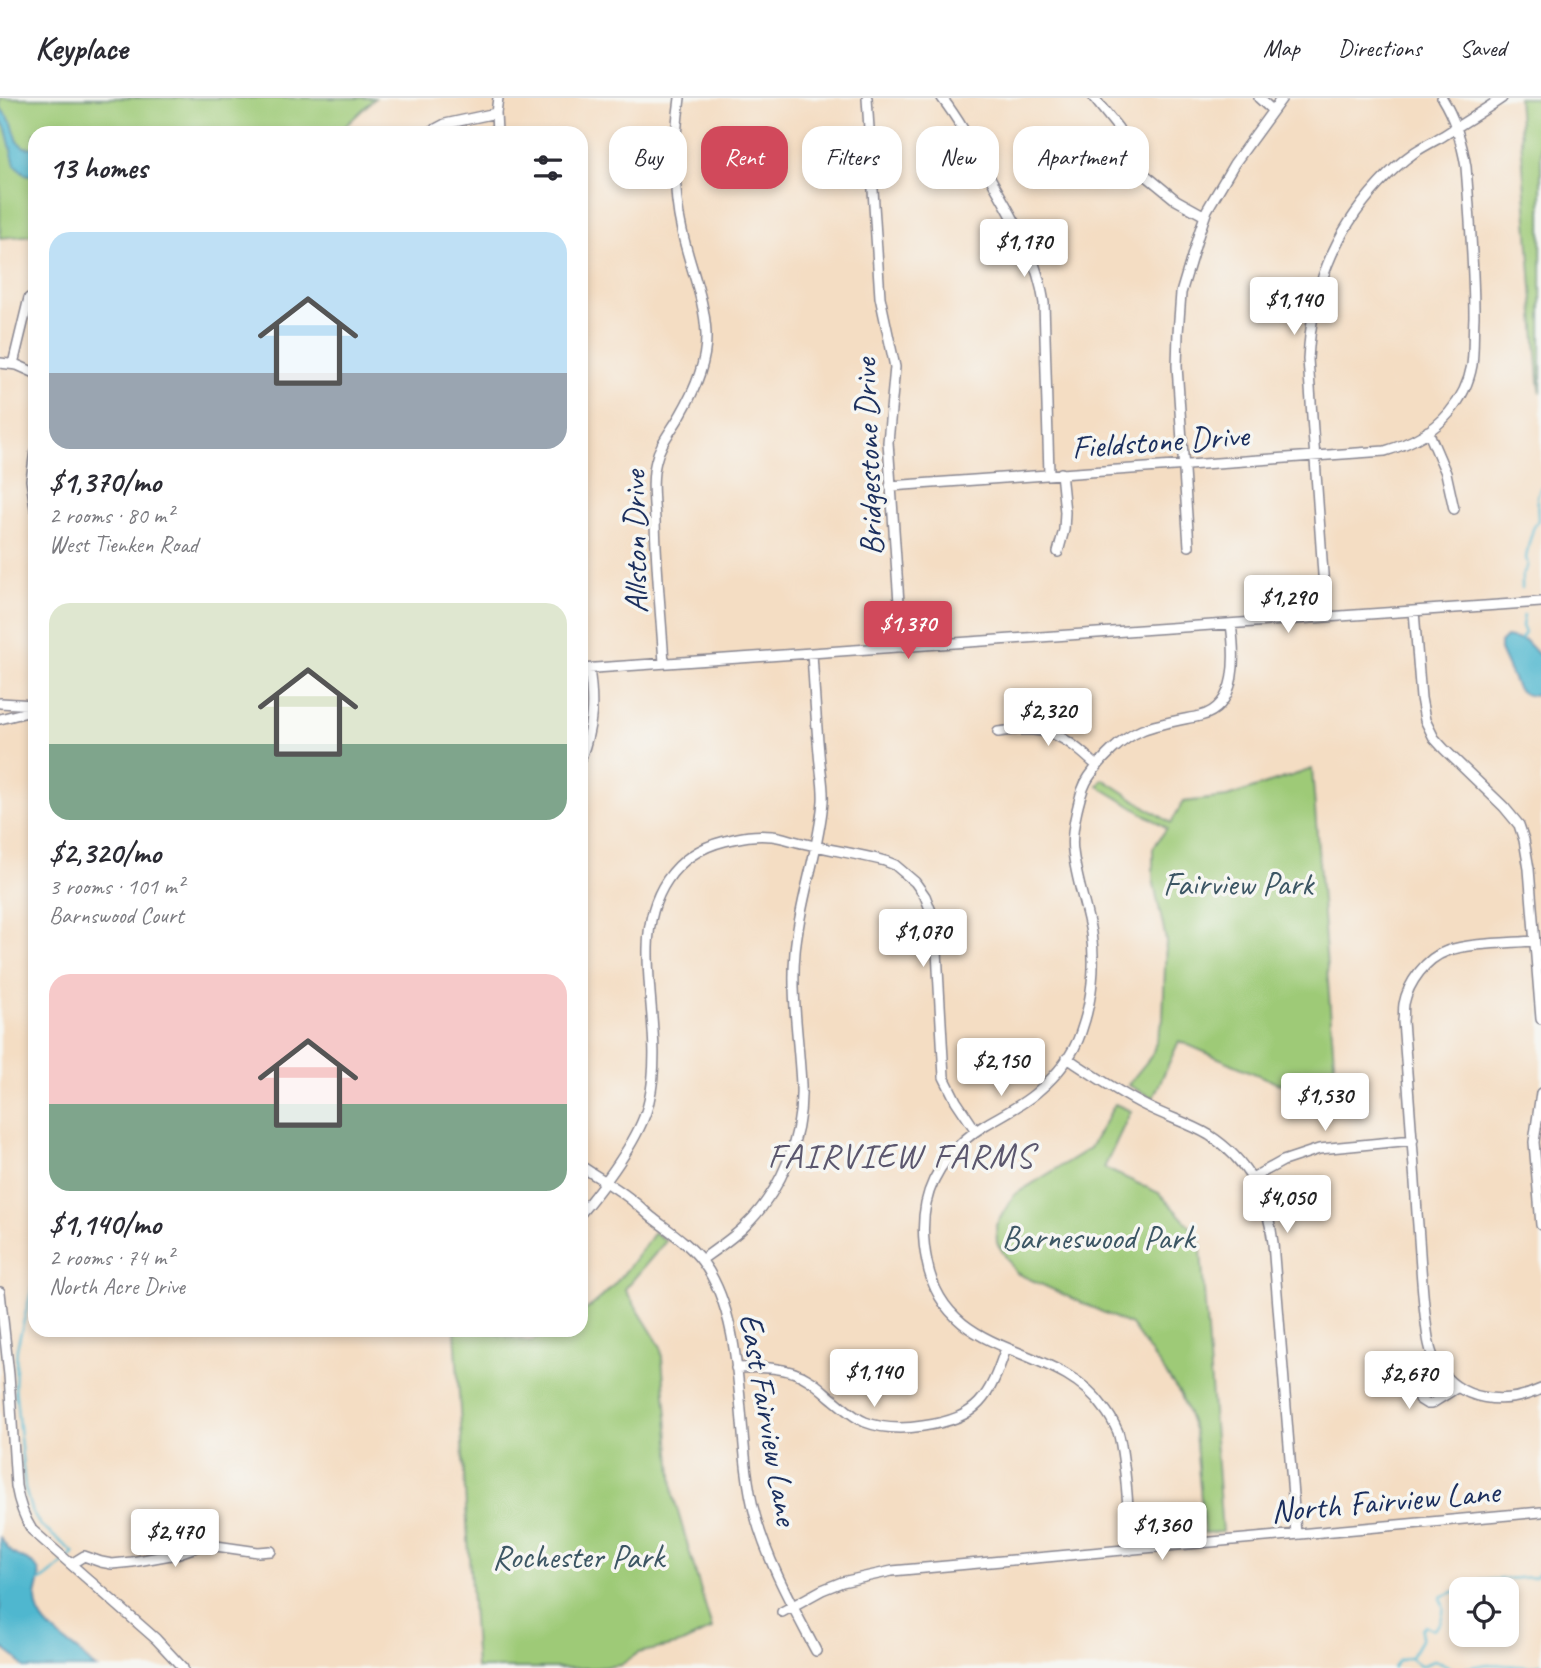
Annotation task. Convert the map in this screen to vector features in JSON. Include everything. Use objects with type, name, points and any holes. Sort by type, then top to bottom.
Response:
[{"type":"street","points":[[497,126],[498,98]]},
{"type":"street","name":"Allston Drive","points":[[664,663],[654,472],[660,448],[682,413],[702,370],[706,354],[702,309],[677,203],[675,151],[680,98]]},
{"type":"street","name":"Bridgestone Drive","points":[[867,98],[880,297],[895,367],[888,442],[902,647]]},
{"type":"street","points":[[942,98],[957,117],[1009,209],[1036,268],[1044,303],[1049,474]]},
{"type":"street","points":[[1094,98],[1118,128],[1143,173],[1176,200],[1205,216]]},
{"type":"street","points":[[1259,98],[1272,110]]},
{"type":"street","points":[[1189,546],[1178,377],[1181,293],[1205,216],[1234,164],[1282,98]]},
{"type":"street","name":"Fieldstone Drive","points":[[890,486],[1385,451],[1412,441],[1428,431],[1449,414],[1466,386],[1471,367],[1474,293],[1466,167],[1455,122],[1442,98]]},
{"type":"street","points":[[1326,617],[1308,359],[1313,312],[1327,263],[1357,209],[1392,170],[1414,152],[1502,98]]},
{"type":"street","points":[[441,126],[496,113]]},
{"type":"street","points":[[13,365],[28,302]]},
{"type":"street","points":[[0,363],[28,370]]},
{"type":"street","points":[[1428,431],[1446,473],[1454,509]]},
{"type":"street","points":[[1058,552],[1064,530],[1065,512],[1061,473]]},
{"type":"street","points":[[588,669],[1541,602]]},
{"type":"street","points":[[1414,611],[1425,720],[1439,744],[1519,825],[1524,840],[1529,869],[1541,1018]]},
{"type":"street","points":[[1131,1550],[1123,1460],[1118,1434],[1110,1418],[1085,1385],[981,1336],[954,1316],[934,1285],[929,1270],[923,1230],[925,1211],[934,1180],[953,1152],[967,1137],[1035,1094],[1074,1048],[1091,998],[1093,972],[1091,934],[1072,849],[1074,825],[1083,787],[1097,766],[1130,737],[1142,730],[1200,716],[1212,711],[1221,702],[1234,669],[1231,624]]},
{"type":"street","points":[[701,1260],[743,1228],[774,1192],[795,1142],[801,1087],[794,988],[795,948],[817,846],[823,798],[812,653]]},
{"type":"street","points":[[588,677],[592,688],[592,717],[588,737]]},
{"type":"street","points":[[0,703],[28,707]]},
{"type":"street","points":[[0,719],[28,710]]},
{"type":"street","points":[[998,732],[1020,729],[1050,733],[1071,743],[1097,766]]},
{"type":"street","points":[[588,1204],[642,1124],[649,1102],[655,1046],[648,947],[654,905],[661,888],[680,865],[695,853],[711,844],[740,836],[773,836],[886,860],[915,882],[925,896],[932,914],[937,951],[944,1077],[976,1131]]},
{"type":"street","points":[[1534,941],[1467,946],[1446,951],[1430,961],[1415,979],[1408,991],[1403,1021],[1429,1345],[1445,1377],[1458,1387],[1480,1397],[1497,1399],[1530,1394],[1541,1389]]},
{"type":"street","points":[[1068,1058],[1123,1094],[1211,1136],[1242,1163],[1264,1201],[1270,1222],[1296,1534]]},
{"type":"street","points":[[1541,1093],[1534,1142],[1541,1225]]},
{"type":"street","points":[[1252,1178],[1283,1161],[1319,1149],[1413,1140]]},
{"type":"street","name":"East Fairview Lane","points":[[588,1171],[633,1200],[683,1241],[701,1260],[713,1279],[724,1306],[732,1338],[745,1458],[755,1514],[783,1588],[816,1651]]},
{"type":"street","points":[[0,1292],[9,1375],[13,1455],[20,1505],[25,1518],[32,1530],[156,1639],[183,1668]]},
{"type":"street","points":[[736,1368],[781,1369],[794,1373],[810,1380],[850,1414],[863,1421],[881,1427],[911,1428],[943,1423],[962,1417],[975,1408],[996,1377],[1006,1348]]},
{"type":"street","points":[[1436,1363],[1418,1389],[1419,1399],[1431,1404],[1458,1387]]},
{"type":"street","name":"North Fairview Lane","points":[[782,1612],[842,1582],[891,1571],[1541,1512]]},
{"type":"street","points":[[71,1564],[85,1556],[112,1564],[132,1562],[209,1545],[258,1552],[271,1551]]},
{"type":"green space","points":[[0,98],[375,98],[345,126],[28,126],[28,236],[0,238]]},
{"type":"green space","points":[[1518,98],[1541,98],[1541,393],[1539,382]]},
{"type":"green space","name":"Fairview Park","points":[[1312,769],[1335,1074],[1279,1084],[1179,1041],[1153,1098],[1128,1085],[1152,1055],[1163,1019],[1166,940],[1153,879],[1153,848],[1167,828],[1098,786],[1103,779],[1171,823],[1183,802],[1227,797]]},
{"type":"green space","name":"Barneswood Park","points":[[1115,1104],[1131,1111],[1104,1168],[1159,1193],[1200,1237],[1222,1532],[1204,1533],[1195,1433],[1181,1395],[1131,1325],[1016,1273],[997,1243],[996,1225],[1014,1195],[1090,1148]]},
{"type":"green space","name":"Rochester Park","points":[[654,1232],[666,1241],[625,1289],[661,1347],[674,1498],[712,1629],[680,1644],[638,1653],[621,1665],[595,1668],[476,1668],[455,1337],[509,1337],[530,1342],[539,1337],[588,1337],[588,1308],[612,1287]]},
{"type":"water","points":[[0,107],[12,123],[18,142],[28,147],[28,175],[15,165],[6,129],[0,118]]},
{"type":"water","points":[[1506,637],[1526,641],[1541,657],[1541,695],[1528,695],[1517,688],[1500,650],[1500,643]]},
{"type":"water","points":[[0,1537],[12,1552],[37,1568],[40,1576],[36,1596],[37,1609],[46,1624],[96,1668],[24,1668],[0,1646]]},
{"type":"waterway","points":[[1522,588],[1522,576],[1528,565],[1526,558],[1529,543],[1538,520],[1537,496],[1541,487]]},
{"type":"waterway","points":[[1521,639],[1525,633],[1522,626],[1524,615]]},
{"type":"waterway","points":[[28,1304],[17,1348],[15,1386],[25,1488],[31,1510],[40,1525],[74,1553],[40,1581]]},
{"type":"waterway","points":[[1519,1578],[1534,1577],[1541,1571]]},
{"type":"waterway","points":[[1393,1668],[1398,1661],[1411,1657],[1421,1640],[1422,1628],[1425,1626],[1433,1630],[1439,1624],[1443,1611],[1440,1599],[1449,1594]]},
{"type":"waterway","points":[[1410,1658],[1419,1665],[1433,1661],[1452,1668]]},
{"type":"waterway","points":[[1465,1668],[1488,1664],[1531,1667],[1541,1664]]},
{"type":"district","name":"FAIRVIEW FARMS","points":[[901,1155]]}]
